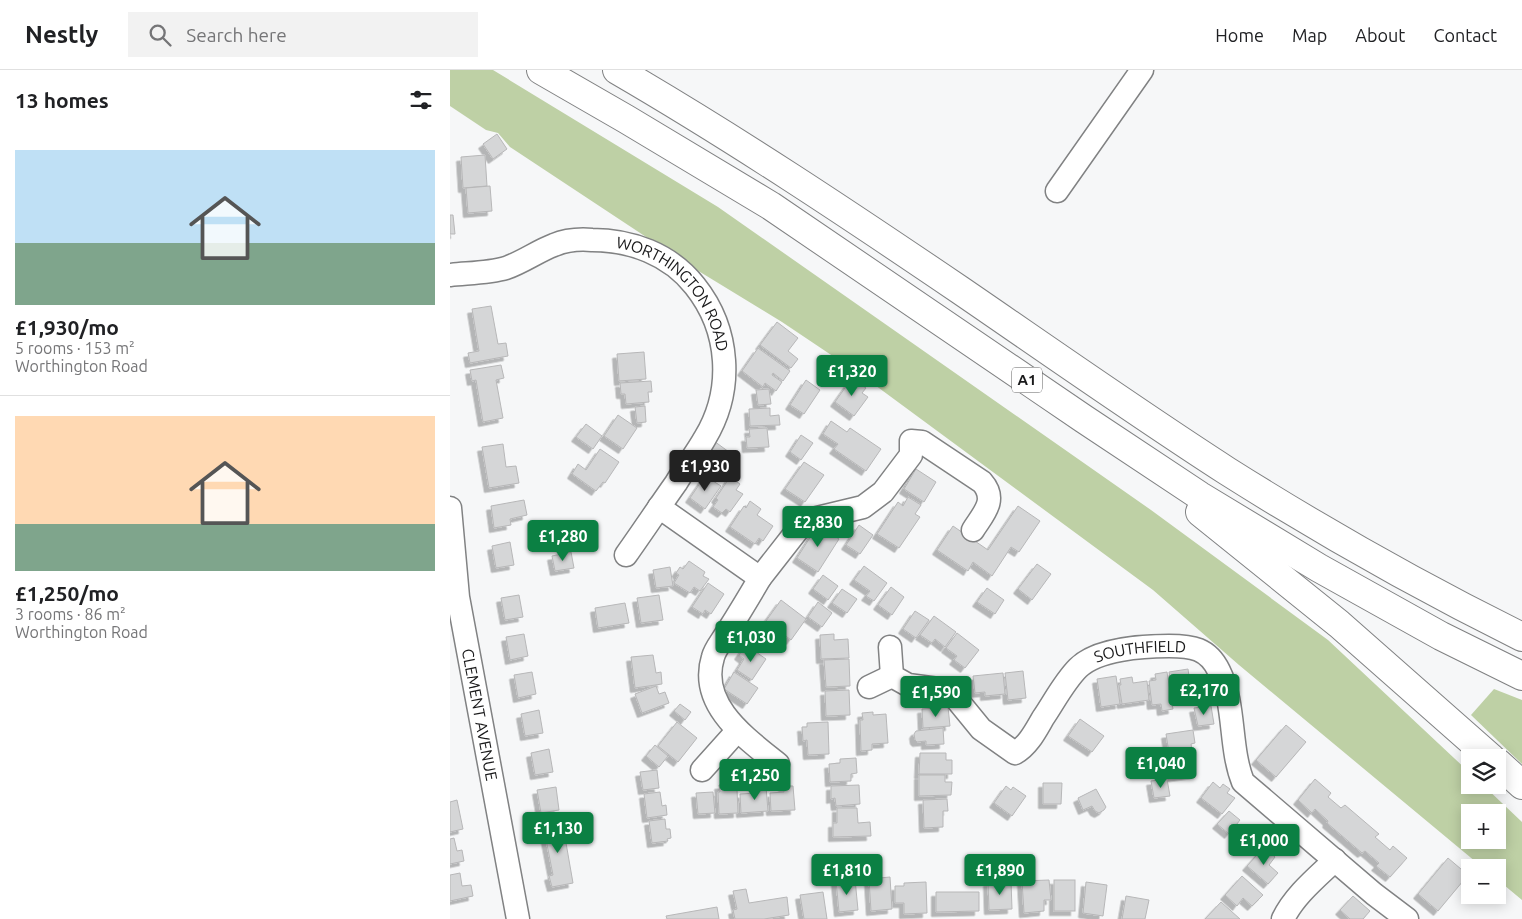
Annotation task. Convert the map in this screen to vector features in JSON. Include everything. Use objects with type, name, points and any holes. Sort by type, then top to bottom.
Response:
[{"type":"highway","name":"A1","points":[[541,70],[771,206],[1200,496],[1320,568],[1441,636],[1522,676]]},
{"type":"highway","name":"A1","points":[[616,70],[785,173],[1228,471],[1360,550],[1522,637]]},
{"type":"highway","name":"A1","points":[[1084,419],[1339,624],[1481,749]]},
{"type":"highway","points":[[1506,770],[1522,785]]},
{"type":"street","points":[[1057,191],[1142,70]]},
{"type":"street","name":"WORTHINGTON ROAD","points":[[450,275],[494,271],[508,267],[554,245],[565,242],[590,240],[623,242],[653,252],[674,264],[689,277],[703,295],[717,322],[724,347],[725,373],[721,395],[706,438],[626,555]]},
{"type":"street","points":[[778,764],[738,731],[723,713],[713,694],[709,676],[713,656],[760,578],[796,532],[813,519],[863,507],[883,492],[911,455],[911,441],[922,442],[982,482],[986,487],[990,503],[973,530]]},
{"type":"street","points":[[659,507],[760,578]]},
{"type":"street","name":"CLEMENT AVENUE","points":[[450,508],[458,597],[518,919]]},
{"type":"street","name":"SOUTHFIELD","points":[[892,676],[908,685],[938,689],[954,696],[981,729],[1015,753],[1021,750],[1034,734],[1078,668],[1090,659],[1104,654],[1153,646],[1195,648],[1205,652],[1213,660],[1220,672],[1226,690],[1238,769],[1243,782],[1374,894],[1407,919]]},
{"type":"street","points":[[869,687],[892,676],[890,647]]},
{"type":"street","points":[[702,770],[738,731]]},
{"type":"street","points":[[1283,919],[1287,910],[1334,860]]},
{"type":"green space","points":[[450,70],[493,70],[718,207],[1151,510],[1328,640],[1461,765],[1461,794],[1492,794],[1503,804],[1461,804],[1461,849],[1506,849],[1506,807],[1522,822],[1522,900],[1506,887],[1506,859],[1472,859],[1239,665],[1153,590],[864,377],[782,322],[687,264],[510,147],[498,133],[486,130],[450,106]]},
{"type":"green space","points":[[1494,689],[1522,700],[1522,764],[1471,715]]},
{"type":"building","points":[[497,134],[507,149],[493,159],[483,144]]},
{"type":"building","points":[[485,155],[487,186],[463,188],[461,157]]},
{"type":"building","points":[[490,186],[492,211],[468,213],[466,188]]},
{"type":"building","points":[[450,215],[453,215],[455,234],[450,234]]},
{"type":"building","points":[[491,306],[498,344],[506,343],[508,356],[470,363],[468,353],[479,351],[472,309]]},
{"type":"building","points":[[777,322],[798,338],[788,351],[798,359],[791,368],[760,345]]},
{"type":"building","points":[[758,348],[790,371],[783,381],[773,373],[772,375],[782,382],[776,391],[765,383],[763,387],[742,371]]},
{"type":"building","points":[[644,352],[646,379],[619,381],[617,354]]},
{"type":"building","points":[[501,365],[504,378],[496,380],[503,418],[483,422],[476,380],[472,381],[470,370]]},
{"type":"building","points":[[852,378],[866,388],[862,393],[868,397],[854,416],[835,402]]},
{"type":"building","points":[[806,380],[820,390],[804,414],[790,405]]},
{"type":"building","points":[[651,381],[652,392],[648,392],[649,402],[626,404],[625,394],[621,394],[620,383]]},
{"type":"building","points":[[769,389],[771,404],[758,405],[756,390]]},
{"type":"building","points":[[645,406],[646,422],[637,423],[635,407]]},
{"type":"building","points":[[770,408],[770,416],[779,415],[780,425],[750,426],[749,409]]},
{"type":"building","points":[[618,415],[637,428],[623,449],[604,436]]},
{"type":"building","points":[[831,421],[847,432],[850,428],[881,449],[866,471],[834,449],[838,444],[823,434]]},
{"type":"building","points":[[586,424],[602,436],[593,449],[576,437]]},
{"type":"building","points":[[767,428],[769,447],[747,448],[746,437],[750,437],[749,429]]},
{"type":"building","points":[[801,435],[813,443],[801,460],[790,452]]},
{"type":"building","points":[[714,441],[729,452],[719,466],[704,455]]},
{"type":"building","points":[[503,444],[506,467],[516,466],[519,483],[489,488],[482,447]]},
{"type":"building","points":[[600,449],[619,462],[605,483],[603,482],[596,491],[572,474],[578,464],[586,470]]},
{"type":"building","points":[[804,462],[824,475],[805,502],[785,489]]},
{"type":"building","points":[[916,469],[936,482],[924,502],[904,489]]},
{"type":"building","points":[[705,476],[721,486],[705,509],[690,498]]},
{"type":"building","points":[[730,477],[740,484],[736,490],[743,494],[730,512],[726,509],[722,513],[713,507],[718,500],[716,498]]},
{"type":"building","points":[[908,497],[921,505],[915,514],[920,517],[899,548],[877,534],[898,502],[903,506]]},
{"type":"building","points":[[524,500],[527,515],[510,519],[511,525],[494,528],[491,506]]},
{"type":"building","points":[[750,501],[761,509],[757,515],[773,526],[763,541],[759,538],[755,544],[730,527],[744,506],[746,508]]},
{"type":"building","points":[[1018,506],[1040,521],[1019,552],[1011,547],[992,576],[973,562],[968,571],[937,550],[953,526],[988,550]]},
{"type":"building","points":[[818,525],[839,539],[818,572],[797,558]]},
{"type":"building","points":[[859,525],[873,535],[860,554],[846,545]]},
{"type":"building","points":[[510,542],[514,565],[496,568],[492,546]]},
{"type":"building","points":[[571,552],[574,568],[555,571],[552,556]]},
{"type":"building","points":[[689,561],[705,572],[703,576],[709,579],[700,591],[694,587],[690,593],[674,583],[679,575],[676,573],[680,567],[683,569]]},
{"type":"building","points":[[1037,564],[1051,574],[1032,600],[1018,589]]},
{"type":"building","points":[[864,566],[887,583],[874,601],[866,596],[870,591],[854,580]]},
{"type":"building","points":[[670,567],[673,586],[656,588],[653,570]]},
{"type":"building","points":[[823,575],[838,586],[828,600],[813,589]]},
{"type":"building","points":[[708,583],[724,594],[711,614],[705,610],[703,614],[692,607]]},
{"type":"building","points":[[891,587],[904,597],[892,615],[878,605]]},
{"type":"building","points":[[987,588],[1004,600],[995,614],[977,602]]},
{"type":"building","points":[[842,589],[857,599],[847,613],[832,603]]},
{"type":"building","points":[[519,595],[523,617],[505,620],[501,598]]},
{"type":"building","points":[[659,595],[663,620],[641,623],[637,598]]},
{"type":"building","points":[[781,600],[806,619],[791,640],[766,621]]},
{"type":"building","points":[[818,602],[832,613],[822,627],[808,617]]},
{"type":"building","points":[[625,603],[629,623],[598,628],[595,608]]},
{"type":"building","points":[[915,611],[929,620],[916,638],[903,629]]},
{"type":"building","points":[[934,616],[956,632],[945,647],[935,639],[932,643],[920,635]]},
{"type":"building","points":[[957,633],[979,650],[965,668],[954,660],[957,656],[946,648]]},
{"type":"building","points":[[524,634],[528,656],[510,660],[506,637]]},
{"type":"building","points":[[834,634],[834,640],[848,639],[849,658],[821,659],[820,635]]},
{"type":"building","points":[[746,645],[766,659],[752,680],[737,670],[744,659],[739,655]]},
{"type":"building","points":[[653,655],[656,673],[661,672],[662,684],[635,688],[631,657]]},
{"type":"building","points":[[849,659],[850,686],[826,687],[824,660]]},
{"type":"building","points":[[1188,669],[1192,697],[1173,699],[1169,672]]},
{"type":"building","points":[[1023,671],[1026,698],[1008,700],[1005,673]]},
{"type":"building","points":[[532,672],[536,694],[518,698],[514,675]]},
{"type":"building","points":[[734,672],[758,688],[747,704],[724,689]]},
{"type":"building","points":[[1167,672],[1173,709],[1162,711],[1161,704],[1152,705],[1149,681],[1156,680],[1155,674]]},
{"type":"building","points":[[1003,673],[1005,694],[985,696],[985,692],[975,693],[973,676]]},
{"type":"building","points":[[1116,676],[1120,704],[1101,707],[1097,679]]},
{"type":"building","points":[[1132,677],[1133,683],[1147,681],[1149,700],[1122,704],[1120,679]]},
{"type":"building","points":[[656,686],[659,694],[665,692],[669,703],[642,713],[635,694]]},
{"type":"building","points":[[849,690],[850,715],[826,716],[825,691]]},
{"type":"building","points":[[680,704],[691,712],[685,720],[674,711]]},
{"type":"building","points":[[1211,706],[1214,724],[1198,726],[1194,708]]},
{"type":"building","points":[[948,707],[950,726],[923,728],[922,709]]},
{"type":"building","points":[[539,710],[543,733],[525,736],[521,714]]},
{"type":"building","points":[[873,712],[873,715],[886,714],[888,743],[872,744],[872,750],[861,751],[860,720],[863,720],[862,713]]},
{"type":"building","points":[[1080,719],[1104,736],[1092,752],[1068,736]]},
{"type":"building","points":[[677,722],[697,738],[678,762],[658,746]]},
{"type":"building","points":[[828,722],[829,754],[808,755],[807,740],[803,741],[802,727],[807,727],[807,723]]},
{"type":"building","points":[[1286,725],[1306,742],[1276,777],[1256,760]]},
{"type":"building","points":[[943,728],[944,744],[926,745],[926,741],[917,742],[915,740],[914,734],[916,731]]},
{"type":"building","points":[[1193,730],[1195,743],[1191,744],[1192,750],[1169,753],[1166,734]]},
{"type":"building","points":[[655,745],[668,756],[659,767],[646,756]]},
{"type":"building","points":[[549,749],[553,772],[535,775],[531,753]]},
{"type":"building","points":[[920,753],[946,753],[946,760],[952,760],[952,774],[919,774]]},
{"type":"building","points":[[1193,753],[1195,774],[1167,778],[1166,771],[1155,772],[1154,761],[1164,760],[1164,757]]},
{"type":"building","points":[[856,758],[857,773],[851,774],[851,781],[830,782],[829,764],[840,763],[840,759]]},
{"type":"building","points":[[657,770],[659,788],[643,790],[640,772]]},
{"type":"building","points":[[919,775],[945,775],[945,782],[952,782],[951,795],[919,796]]},
{"type":"building","points":[[1167,779],[1170,796],[1154,798],[1151,781]]},
{"type":"building","points":[[1315,779],[1331,793],[1328,797],[1341,808],[1345,805],[1379,834],[1375,837],[1390,850],[1393,846],[1407,858],[1390,877],[1376,866],[1379,863],[1365,851],[1362,853],[1327,823],[1328,821],[1315,809],[1312,813],[1298,800]]},
{"type":"building","points":[[1213,782],[1220,788],[1223,784],[1230,789],[1227,793],[1235,798],[1222,814],[1201,798]]},
{"type":"building","points":[[1043,783],[1062,783],[1061,804],[1043,804]]},
{"type":"building","points":[[730,784],[730,790],[737,789],[738,813],[719,814],[719,785]]},
{"type":"building","points":[[859,785],[860,804],[836,806],[835,798],[831,799],[831,786]]},
{"type":"building","points":[[783,786],[793,786],[795,810],[771,811],[770,793],[784,792]]},
{"type":"building","points":[[1006,786],[1011,790],[1013,787],[1026,796],[1012,816],[994,803]]},
{"type":"building","points":[[556,787],[559,810],[541,813],[537,790]]},
{"type":"building","points":[[766,787],[768,811],[741,813],[740,794],[757,793],[756,788]]},
{"type":"building","points":[[1096,789],[1106,807],[1099,813],[1092,806],[1083,810],[1078,798]]},
{"type":"building","points":[[660,792],[662,806],[666,805],[667,815],[647,818],[644,794]]},
{"type":"building","points":[[713,792],[715,813],[698,814],[696,793]]},
{"type":"building","points":[[947,799],[948,811],[943,811],[943,827],[924,828],[923,800]]},
{"type":"building","points":[[457,800],[463,829],[450,832],[450,802]]},
{"type":"building","points":[[837,808],[857,808],[858,823],[870,822],[871,836],[833,837],[833,823],[837,823]]},
{"type":"building","points":[[1229,811],[1240,820],[1229,834],[1217,824]]},
{"type":"building","points":[[665,819],[666,829],[670,829],[671,838],[667,839],[668,841],[652,843],[649,821]]},
{"type":"building","points":[[562,820],[573,883],[552,887],[549,876],[553,875],[543,824]]},
{"type":"building","points":[[1271,826],[1286,839],[1275,852],[1260,839]]},
{"type":"building","points":[[454,838],[457,851],[462,850],[464,861],[450,864],[450,839]]},
{"type":"building","points":[[1264,847],[1275,857],[1269,865],[1278,873],[1268,884],[1247,866]]},
{"type":"building","points":[[1448,858],[1461,869],[1461,883],[1438,911],[1418,894]]},
{"type":"building","points":[[460,873],[462,886],[471,885],[473,896],[450,901],[450,875]]},
{"type":"building","points":[[1242,876],[1263,895],[1252,906],[1243,898],[1237,906],[1225,895]]},
{"type":"building","points":[[890,877],[892,909],[871,911],[869,879]]},
{"type":"building","points":[[855,879],[858,910],[839,912],[836,881]]},
{"type":"building","points":[[1049,880],[1051,900],[1044,900],[1044,911],[1024,913],[1022,881]]},
{"type":"building","points":[[1054,880],[1075,880],[1075,911],[1054,911]]},
{"type":"building","points":[[1011,881],[1012,909],[989,910],[988,882]]},
{"type":"building","points":[[926,882],[927,913],[904,914],[904,903],[895,903],[895,886],[904,886],[904,883]]},
{"type":"building","points":[[1086,882],[1107,885],[1103,916],[1083,913]]},
{"type":"building","points":[[746,889],[749,903],[787,897],[789,915],[764,919],[735,919],[733,910],[737,909],[733,891]]},
{"type":"building","points":[[823,892],[827,919],[804,919],[800,895]]},
{"type":"building","points":[[936,892],[979,892],[979,911],[936,912]]},
{"type":"building","points":[[1126,896],[1149,900],[1145,919],[1122,919]]},
{"type":"building","points":[[1353,896],[1370,911],[1363,919],[1350,919],[1340,910]]},
{"type":"building","points":[[1221,902],[1240,919],[1205,919]]},
{"type":"building","points":[[717,907],[719,919],[667,919],[666,916]]}]
